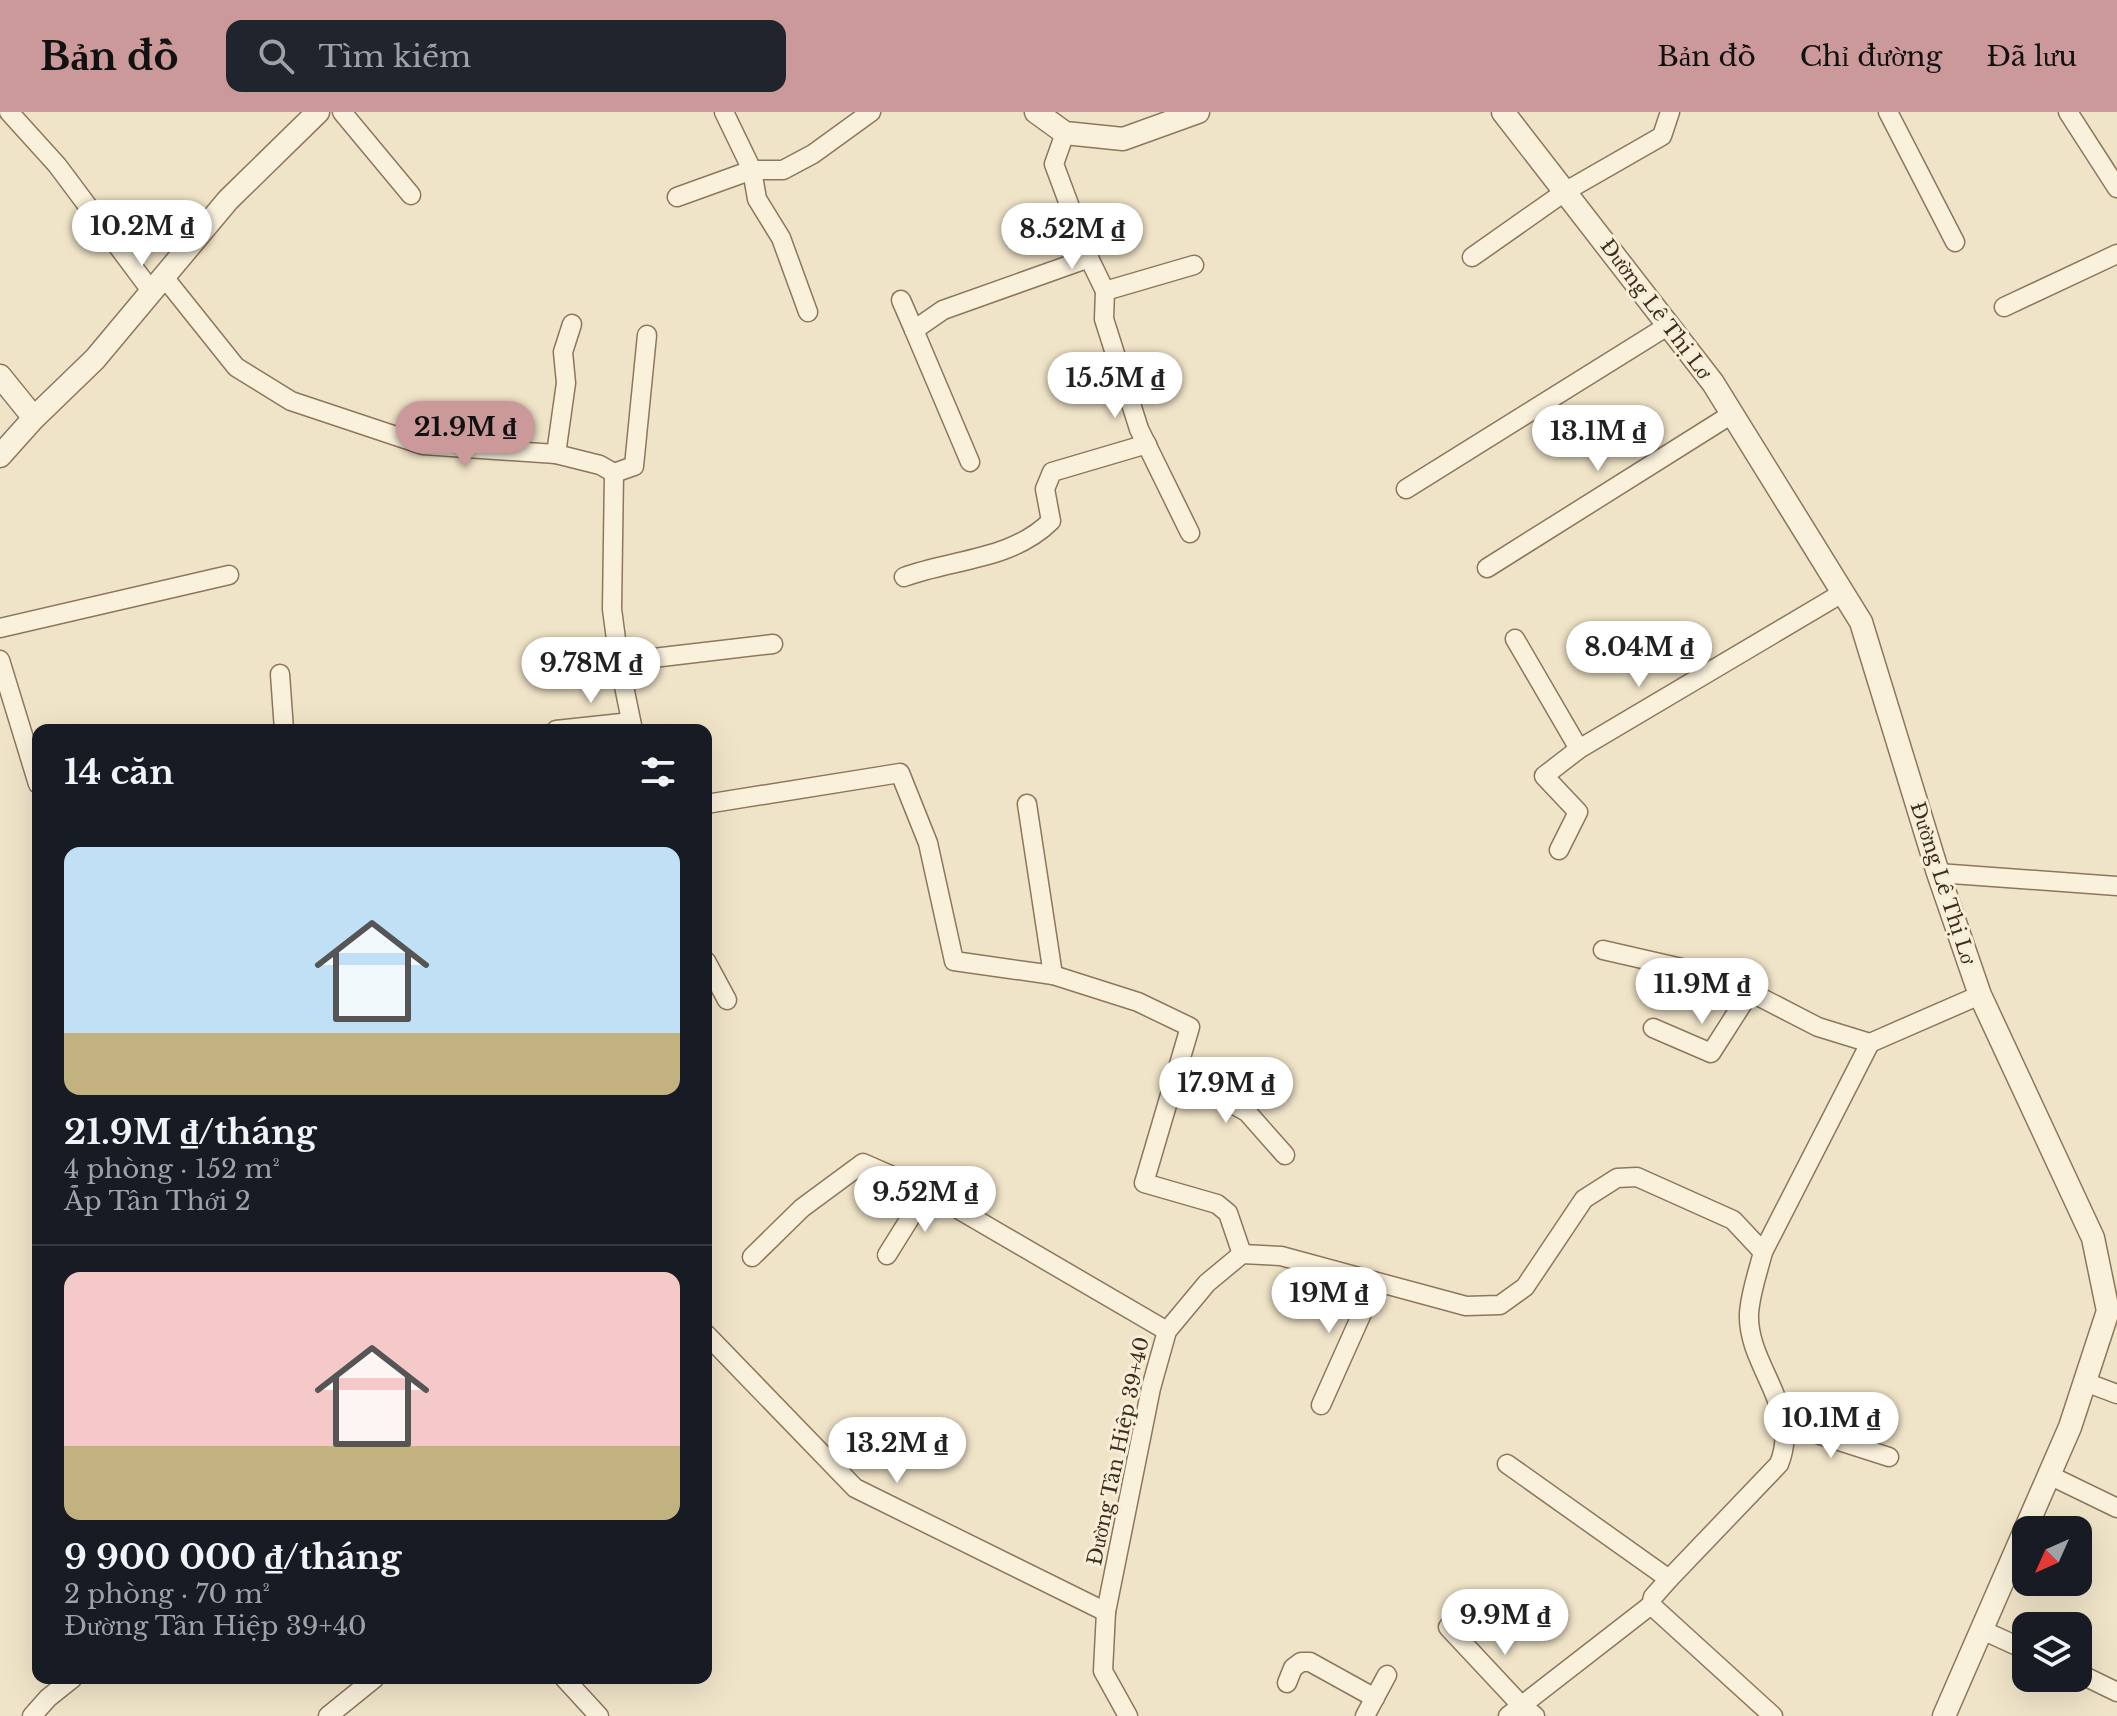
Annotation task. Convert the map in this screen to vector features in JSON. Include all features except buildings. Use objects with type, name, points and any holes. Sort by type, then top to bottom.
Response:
[{"type":"street","points":[[9,112],[158,284],[236,367],[291,401],[423,445],[556,454],[600,465],[614,473],[634,466],[647,335]]},
{"type":"street","points":[[0,456],[95,359],[228,200],[318,112]]},
{"type":"street","points":[[342,112],[411,195]]},
{"type":"street","points":[[724,112],[752,170],[757,199],[781,238],[808,312]]},
{"type":"street","points":[[677,197],[752,170],[783,170],[813,154],[871,112]]},
{"type":"street","points":[[1036,112],[1065,133],[1123,139],[1198,112]]},
{"type":"street","name":"Đường Lê Thị Lơ","points":[[1503,112],[1713,383],[1861,622],[1938,873],[1980,995],[2093,1238],[2108,1311],[2070,1427],[1944,1716]]},
{"type":"street","points":[[1472,257],[1566,191],[1662,136],[1670,112]]},
{"type":"street","points":[[1888,112],[1955,242]]},
{"type":"street","points":[[2068,112],[2117,188]]},
{"type":"street","points":[[1065,133],[1054,164],[1089,258],[1105,291],[1104,319],[1139,429],[1190,533]]},
{"type":"street","points":[[2004,307],[2117,254]]},
{"type":"street","points":[[914,330],[943,310],[1089,258]]},
{"type":"street","points":[[1105,291],[1194,265]]},
{"type":"street","points":[[901,300],[970,462]]},
{"type":"street","points":[[556,454],[566,383],[563,352],[572,324]]},
{"type":"street","points":[[1406,489],[1669,325]]},
{"type":"street","points":[[0,376],[34,418]]},
{"type":"street","points":[[1487,568],[1732,414]]},
{"type":"street","points":[[904,577],[936,566],[984,557],[1013,546],[1051,521],[1045,489],[1052,472],[1147,444]]},
{"type":"street","points":[[614,473],[612,609],[632,724]]},
{"type":"street","points":[[0,628],[229,575]]},
{"type":"street","points":[[1559,850],[1578,812],[1544,776],[1579,749],[1844,592]]},
{"type":"street","points":[[1515,639],[1579,749]]},
{"type":"street","points":[[619,662],[773,644]]},
{"type":"street","points":[[0,660],[32,764]]},
{"type":"street","points":[[280,674],[284,724]]},
{"type":"street","points":[[712,803],[900,773],[928,843],[954,961],[1053,975],[1138,1002],[1190,1027],[1144,1183],[1217,1204],[1228,1213],[1242,1254],[1281,1256],[1466,1306],[1500,1305],[1525,1287],[1584,1199],[1617,1178],[1637,1177],[1733,1220],[1763,1252]]},
{"type":"street","points":[[1027,804],[1053,975]]},
{"type":"street","points":[[1938,873],[2117,886]]},
{"type":"street","points":[[1603,950],[1721,977],[1818,1027],[1870,1043]]},
{"type":"street","points":[[712,972],[727,1000]]},
{"type":"street","points":[[1653,1028],[1711,1053],[1750,992]]},
{"type":"street","points":[[1448,1627],[1521,1712],[1651,1605],[1653,1597],[1669,1579],[1779,1464],[1786,1424],[1756,1349],[1749,1315],[1763,1252],[1870,1043],[1980,995]]},
{"type":"street","points":[[1174,1082],[1207,1090],[1247,1112],[1285,1155]]},
{"type":"street","points":[[752,1257],[802,1208],[863,1163],[927,1191],[1167,1331]]},
{"type":"street","points":[[887,1255],[927,1191]]},
{"type":"street","name":"Đường Tân Hiệp 39+40","points":[[1128,1716],[1103,1671],[1106,1612],[1151,1388],[1167,1331],[1207,1283],[1242,1254]]},
{"type":"street","points":[[1321,1405],[1376,1282]]},
{"type":"street","points":[[712,1340],[855,1488],[1106,1612]]},
{"type":"street","points":[[2085,1382],[2117,1394]]},
{"type":"street","points":[[1786,1424],[1889,1457]]},
{"type":"street","points":[[1507,1464],[1669,1579]]},
{"type":"street","points":[[2049,1475],[2117,1508]]},
{"type":"street","points":[[1651,1605],[1773,1716]]},
{"type":"street","points":[[1982,1630],[2012,1644]]},
{"type":"street","points":[[1287,1683],[1293,1668],[1301,1662],[1310,1662],[1371,1710],[1387,1675]]},
{"type":"street","points":[[2092,1680],[2117,1692]]},
{"type":"street","points":[[32,1716],[66,1684]]},
{"type":"street","points":[[328,1716],[368,1684]]},
{"type":"street","points":[[570,1684],[599,1716]]}]
